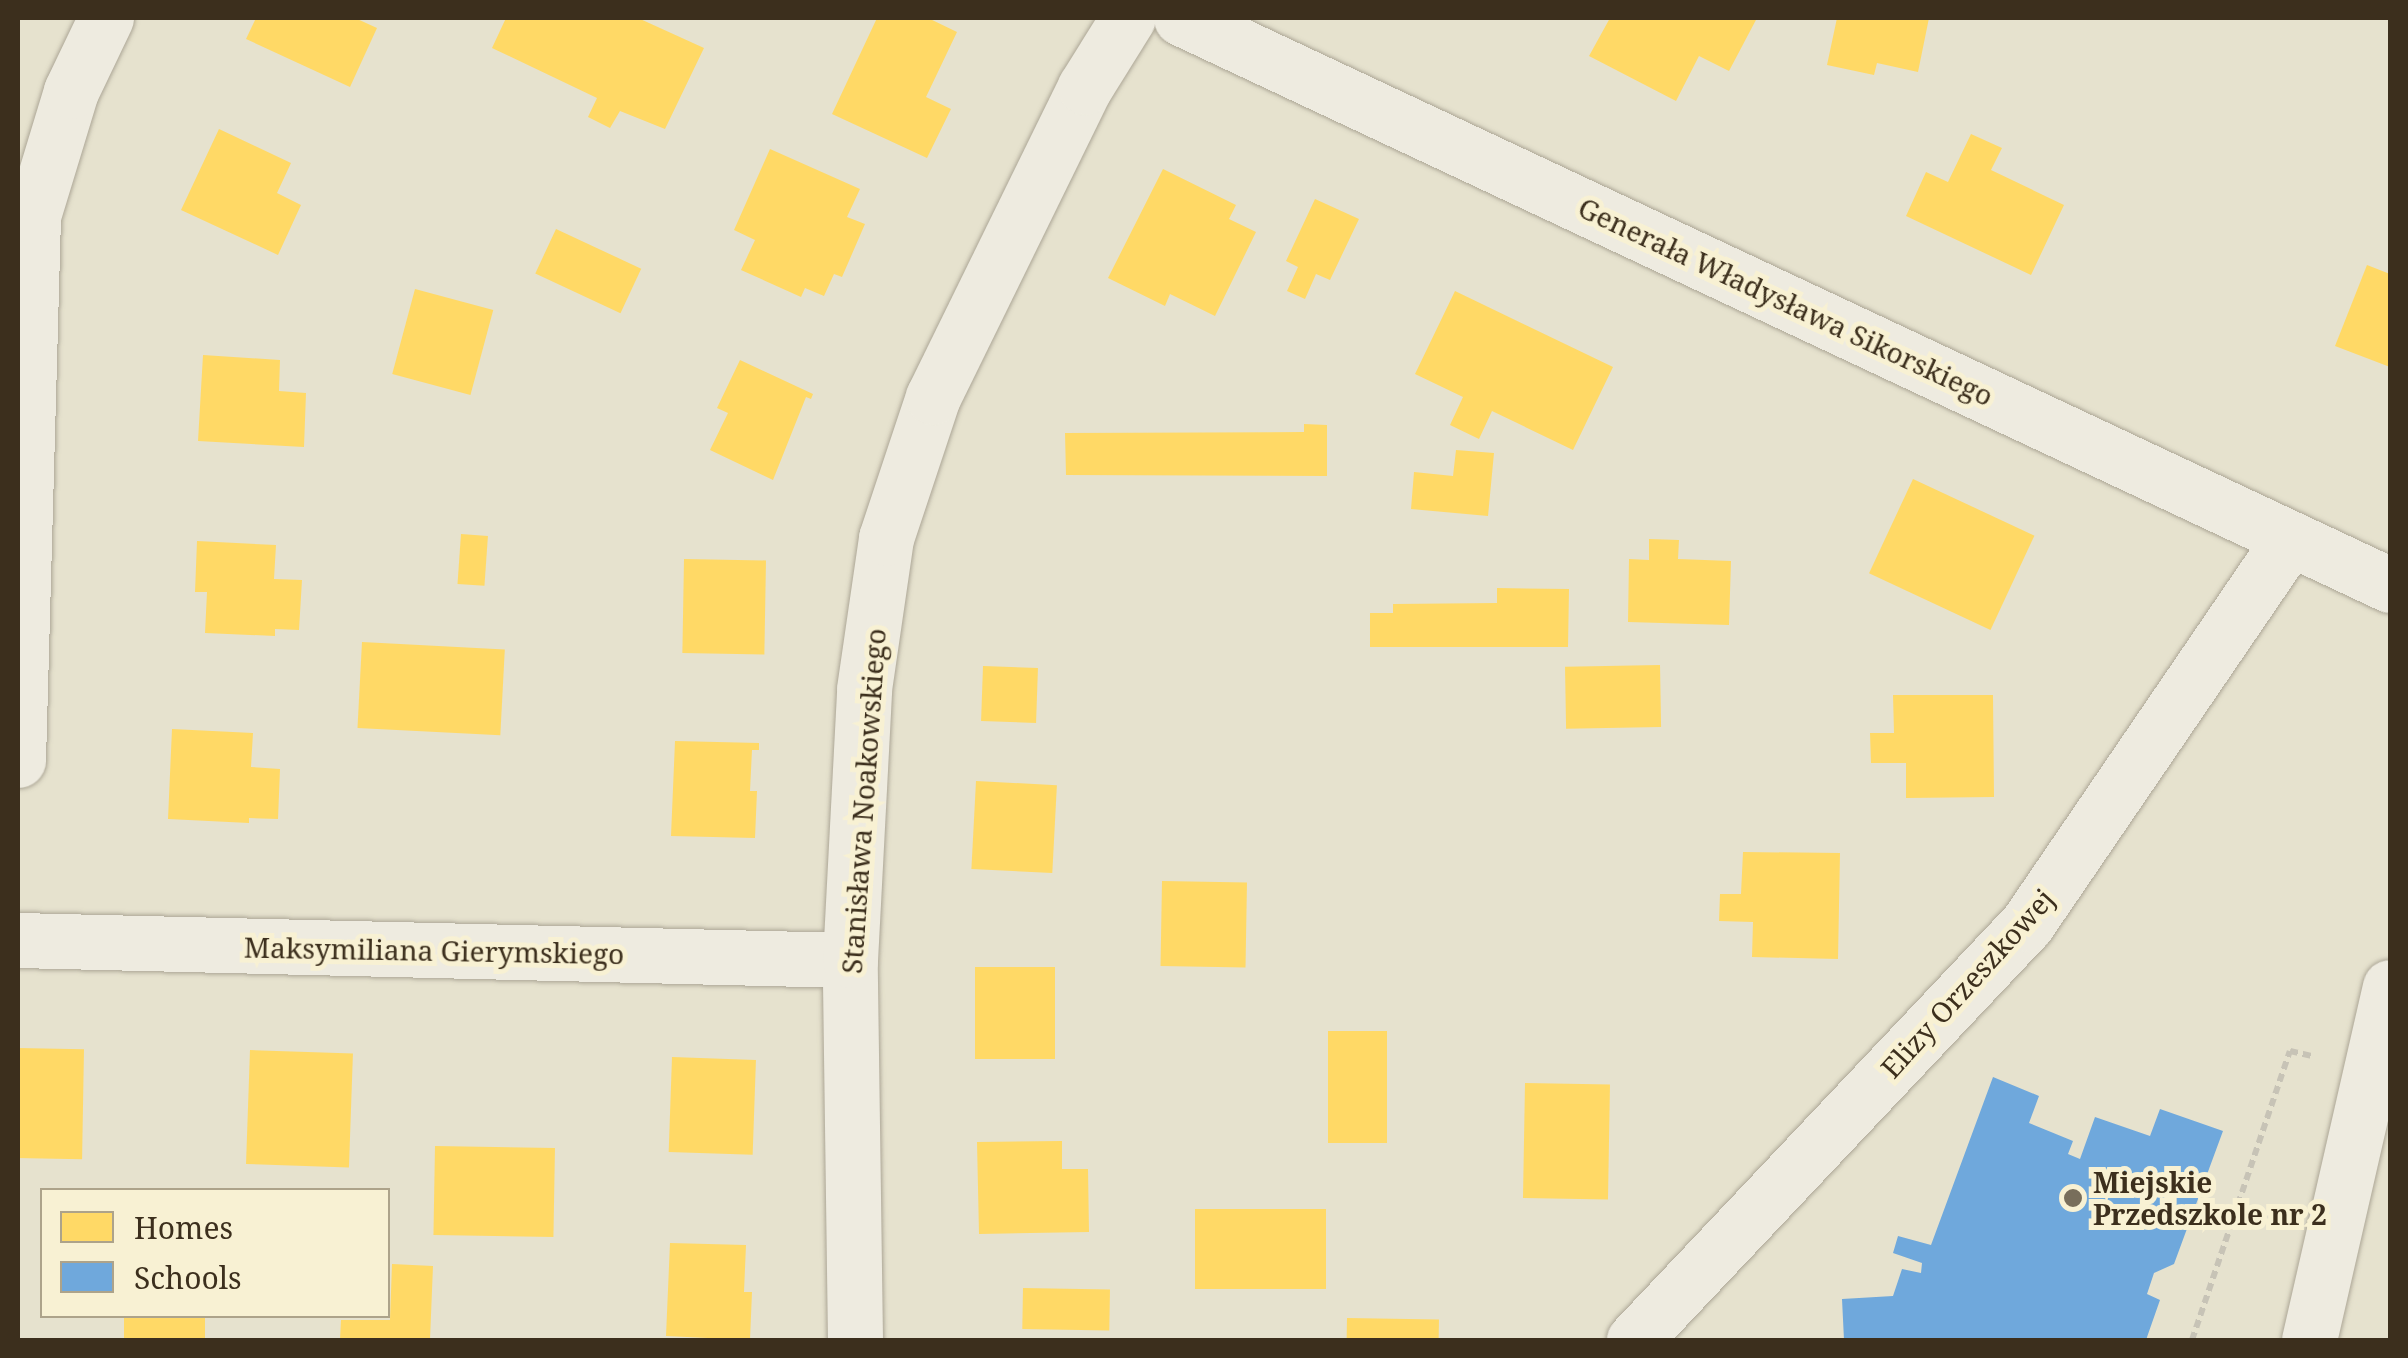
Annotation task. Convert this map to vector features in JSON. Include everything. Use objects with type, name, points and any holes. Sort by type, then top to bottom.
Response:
[{"type":"street","points":[[18,760],[33,216],[71,90],[106,18]]},
{"type":"street","name":"Stanisława Noakowskiego","points":[[855,1340],[850,960],[864,689],[886,538],[933,397],[1085,87],[1128,18]]},
{"type":"street","name":"Generała Władysława Sikorskiego","points":[[1180,18],[2390,585]]},
{"type":"street","name":"Elizy Orzeszkowej","points":[[1634,1340],[2027,924],[2289,540]]},
{"type":"street","name":"Maksymiliana Gierymskiego","points":[[18,940],[850,960]]},
{"type":"street","points":[[2316,1338],[2390,987]]},
{"type":"path","points":[[2192,1340],[2290,1050]]},
{"type":"building: Homes","points":[[256,18],[355,18],[377,28],[350,87],[246,39]]},
{"type":"building: Homes","points":[[506,18],[638,18],[704,48],[665,129],[620,111],[610,128],[588,117],[597,98],[492,48]]},
{"type":"building: Homes","points":[[877,18],[928,18],[957,32],[926,97],[951,109],[927,158],[832,114]]},
{"type":"building: Homes","points":[[1610,18],[1757,18],[1729,71],[1699,56],[1676,101],[1589,56]]},
{"type":"building: Homes","points":[[1837,18],[1929,18],[1918,72],[1877,63],[1874,75],[1827,65]]},
{"type":"building: Homes","points":[[219,129],[291,163],[277,193],[301,205],[278,255],[181,210]]},
{"type":"building: Homes","points":[[1971,134],[2002,148],[1991,170],[2064,205],[2031,275],[1906,216],[1926,172],[1948,182]]},
{"type":"building: Homes","points":[[770,149],[860,189],[847,217],[865,224],[842,277],[834,274],[824,296],[805,288],[801,297],[741,270],[755,240],[734,230]]},
{"type":"building: Homes","points":[[1163,169],[1236,205],[1229,219],[1256,232],[1215,316],[1170,294],[1165,306],[1108,278]]},
{"type":"building: Homes","points":[[1315,199],[1359,219],[1330,280],[1316,274],[1305,299],[1287,291],[1298,267],[1286,261]]},
{"type":"building: Homes","points":[[556,229],[641,269],[620,313],[535,273]]},
{"type":"building: Homes","points":[[2367,265],[2390,274],[2390,367],[2335,346]]},
{"type":"building: Homes","points":[[415,289],[493,310],[470,395],[392,374]]},
{"type":"building: Homes","points":[[1455,291],[1613,367],[1573,450],[1492,411],[1479,439],[1450,425],[1463,397],[1415,374]]},
{"type":"building: Homes","points":[[203,355],[280,360],[279,391],[306,393],[304,447],[198,441]]},
{"type":"building: Homes","points":[[740,360],[813,394],[811,399],[806,397],[773,480],[710,450],[728,413],[717,408]]},
{"type":"building: Homes","points":[[1304,424],[1327,425],[1327,476],[1066,475],[1065,433],[1304,432]]},
{"type":"building: Homes","points":[[1456,450],[1494,453],[1488,516],[1411,509],[1414,472],[1453,476]]},
{"type":"building: Homes","points":[[1913,479],[2034,536],[1990,630],[1869,573]]},
{"type":"building: Homes","points":[[461,534],[488,536],[484,586],[458,584]]},
{"type":"building: Homes","points":[[1649,539],[1679,540],[1678,559],[1731,561],[1729,625],[1628,622],[1629,559],[1649,560]]},
{"type":"building: Homes","points":[[197,541],[276,545],[274,579],[302,580],[299,630],[275,629],[275,636],[205,633],[207,592],[195,592]]},
{"type":"building: Homes","points":[[684,559],[766,560],[764,654],[682,653]]},
{"type":"building: Homes","points":[[1497,588],[1569,589],[1568,647],[1370,647],[1370,613],[1393,613],[1393,604],[1497,603]]},
{"type":"building: Homes","points":[[362,642],[505,649],[500,735],[357,728]]},
{"type":"building: Homes","points":[[1660,665],[1661,727],[1566,729],[1565,667]]},
{"type":"building: Homes","points":[[983,666],[1038,668],[1036,723],[981,721]]},
{"type":"building: Homes","points":[[1893,695],[1993,695],[1994,797],[1906,798],[1906,763],[1871,763],[1870,733],[1894,733]]},
{"type":"building: Homes","points":[[172,729],[253,733],[251,767],[280,769],[278,819],[249,818],[249,823],[168,819]]},
{"type":"building: Homes","points":[[675,741],[759,743],[759,750],[752,750],[750,791],[757,791],[755,838],[671,836]]},
{"type":"building: Homes","points":[[976,781],[1057,785],[1052,873],[971,869]]},
{"type":"building: Homes","points":[[1743,852],[1840,853],[1838,959],[1752,957],[1753,922],[1719,921],[1720,894],[1741,894]]},
{"type":"building: Homes","points":[[1162,881],[1247,882],[1246,967],[1161,966]]},
{"type":"building: Homes","points":[[975,967],[1055,967],[1055,1059],[975,1059]]},
{"type":"building: Homes","points":[[1328,1031],[1387,1031],[1387,1143],[1328,1143]]},
{"type":"building: Homes","points":[[18,1048],[84,1049],[82,1159],[18,1158]]},
{"type":"building: Homes","points":[[250,1050],[353,1054],[349,1168],[246,1164]]},
{"type":"building: Homes","points":[[672,1057],[756,1060],[753,1155],[669,1152]]},
{"type":"building: Homes","points":[[1525,1083],[1610,1084],[1608,1199],[1523,1198]]},
{"type":"building: Homes","points":[[1062,1141],[1062,1169],[1088,1169],[1089,1232],[979,1234],[977,1142]]},
{"type":"building: Homes","points":[[435,1146],[555,1148],[553,1237],[433,1235]]},
{"type":"building: Homes","points":[[1195,1209],[1326,1209],[1326,1289],[1195,1289]]},
{"type":"building: Homes","points":[[670,1243],[746,1245],[744,1292],[752,1292],[750,1340],[666,1336]]},
{"type":"building: Homes","points":[[392,1264],[433,1266],[430,1340],[340,1340],[341,1320],[390,1320]]},
{"type":"building: Homes","points":[[1023,1288],[1110,1290],[1109,1331],[1022,1329]]},
{"type":"building: Homes","points":[[124,1318],[205,1318],[205,1340],[124,1340]]},
{"type":"building: Homes","points":[[1347,1318],[1439,1320],[1439,1340],[1347,1340]]},
{"type":"building: Schools","name":"Miejskie Przedszkole nr 2","points":[[1993,1077],[2039,1096],[2029,1123],[2073,1141],[2068,1154],[2080,1159],[2095,1117],[2150,1136],[2160,1109],[2223,1131],[2174,1264],[2154,1273],[2147,1294],[2160,1300],[2146,1340],[1844,1340],[1842,1299],[1893,1296],[1902,1269],[1921,1273],[1922,1263],[1893,1253],[1898,1236],[1931,1245]]},
{"type":"place","name":"Miejskie Przedszkole nr 2","points":[[2073,1198]]}]
